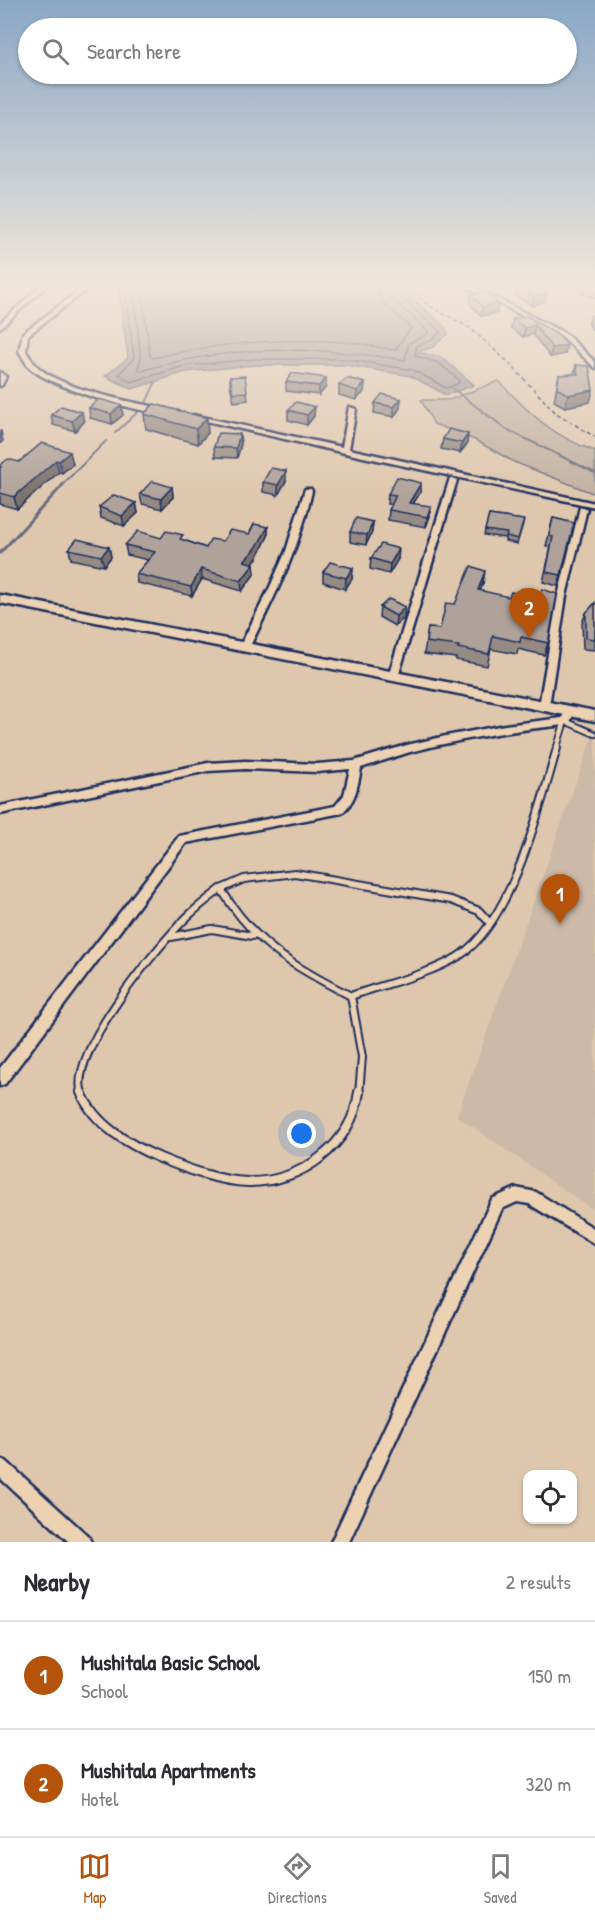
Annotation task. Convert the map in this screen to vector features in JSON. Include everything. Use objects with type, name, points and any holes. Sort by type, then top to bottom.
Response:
[{"type":"main road","points":[[0,599],[544,706],[567,716],[595,716]]},
{"type":"street","points":[[23,356],[38,373],[60,383],[169,412]]},
{"type":"street","points":[[0,374],[3,377],[0,384]]},
{"type":"street","points":[[345,451],[352,410]]},
{"type":"street","points":[[180,414],[595,505]]},
{"type":"street","points":[[393,676],[453,480]]},
{"type":"street","points":[[245,646],[286,564],[302,522],[308,491]]},
{"type":"street","points":[[544,706],[562,596],[583,509]]},
{"type":"street","points":[[0,810],[208,767],[239,763],[308,769],[356,765],[406,750],[567,716]]},
{"type":"street","points":[[0,1078],[183,839],[338,810],[346,804],[351,793],[356,765]]},
{"type":"street","points":[[340,1542],[497,1204],[516,1195],[531,1197],[595,1237]]},
{"type":"street","points":[[0,1467],[82,1542]]},
{"type":"lane","points":[[221,889],[232,909],[254,937],[289,965],[351,996],[459,956],[481,938],[517,872],[567,716],[595,734]]},
{"type":"lane","points":[[351,996],[360,1028],[360,1102],[343,1138],[318,1162],[282,1176],[248,1182],[163,1160],[120,1138],[88,1108],[80,1091],[80,1070],[97,1033],[169,937],[183,920],[221,889],[243,879],[295,873],[451,900],[479,910],[490,923]]},
{"type":"lane","points":[[169,937],[197,928],[227,928],[254,937]]},
{"type":"path","points":[[502,356],[556,413],[595,437]]},
{"type":"shaded area","points":[[499,381],[542,423],[567,439],[595,451],[595,494],[514,462],[475,440],[434,424],[421,400],[449,400]]},
{"type":"shaded area","points":[[595,733],[595,1211],[457,1116]]},
{"type":"water","points":[[128,356],[436,356],[441,357],[474,385],[446,395],[411,376],[345,365],[254,365],[186,372],[132,389],[105,376]]},
{"type":"building","points":[[576,365],[589,366],[593,390],[568,395],[557,388],[559,375],[578,374]]},
{"type":"building","points":[[292,373],[326,378],[319,386],[286,382]]},
{"type":"building","points":[[245,376],[247,392],[233,393],[230,377]]},
{"type":"building","points":[[347,378],[365,383],[357,391],[339,385]]},
{"type":"building","points":[[382,394],[401,399],[394,407],[375,403]]},
{"type":"building","points":[[99,399],[121,405],[111,414],[89,408]]},
{"type":"building","points":[[296,402],[315,407],[307,415],[288,410]]},
{"type":"building","points":[[154,404],[207,418],[196,429],[144,414]]},
{"type":"building","points":[[61,406],[82,412],[72,421],[51,415]]},
{"type":"building","points":[[449,429],[468,434],[462,443],[443,439]]},
{"type":"building","points":[[218,433],[240,434],[236,448],[214,447]]},
{"type":"building","points":[[42,443],[70,452],[59,461],[56,460],[14,497],[0,493],[0,465],[8,459],[19,462]]},
{"type":"building","points":[[271,468],[286,471],[278,485],[263,482]]},
{"type":"building","points":[[397,477],[421,483],[409,503],[431,506],[427,517],[389,510],[396,495],[388,494]]},
{"type":"building","points":[[152,481],[172,487],[161,499],[140,494]]},
{"type":"building","points":[[114,495],[136,503],[122,516],[99,507]]},
{"type":"building","points":[[489,515],[524,520],[518,539],[506,536],[507,533],[485,530]]},
{"type":"building","points":[[356,518],[373,522],[367,535],[350,532]]},
{"type":"building","points":[[553,518],[574,523],[561,575],[546,572],[553,537],[549,536]]},
{"type":"building","points":[[254,524],[268,527],[256,548],[244,561],[254,564],[241,581],[201,569],[191,587],[136,574],[155,552],[125,545],[138,531],[161,538],[166,531],[183,535],[180,539],[206,548],[211,539],[223,541],[230,530],[249,534]]},
{"type":"building","points":[[77,539],[109,547],[101,556],[69,549]]},
{"type":"building","points":[[381,544],[399,549],[390,564],[371,558]]},
{"type":"building","points":[[330,562],[353,568],[346,578],[323,572]]},
{"type":"building","points":[[471,566],[485,571],[478,590],[509,597],[511,592],[518,594],[521,589],[539,595],[542,589],[557,594],[548,643],[521,637],[520,642],[493,636],[489,654],[458,648],[459,646],[426,642],[428,628],[440,629],[446,603],[455,604]]},
{"type":"building","points":[[389,599],[405,607],[396,616],[380,607]]},
{"type":"building","points":[[595,603],[595,639],[586,638],[586,613]]},
{"type":"waterway","points":[[146,403],[156,381]]},
{"type":"waterway","points":[[452,388],[506,429],[595,473]]},
{"type":"waterway","points":[[115,433],[140,410]]},
{"type":"waterway","points":[[61,486],[106,441]]},
{"type":"waterway","points":[[0,553],[63,485]]},
{"type":"place","name":"Mushitala Apartments","points":[[529,638]]},
{"type":"place","name":"Mushitala Basic School","points":[[560,924]]}]
